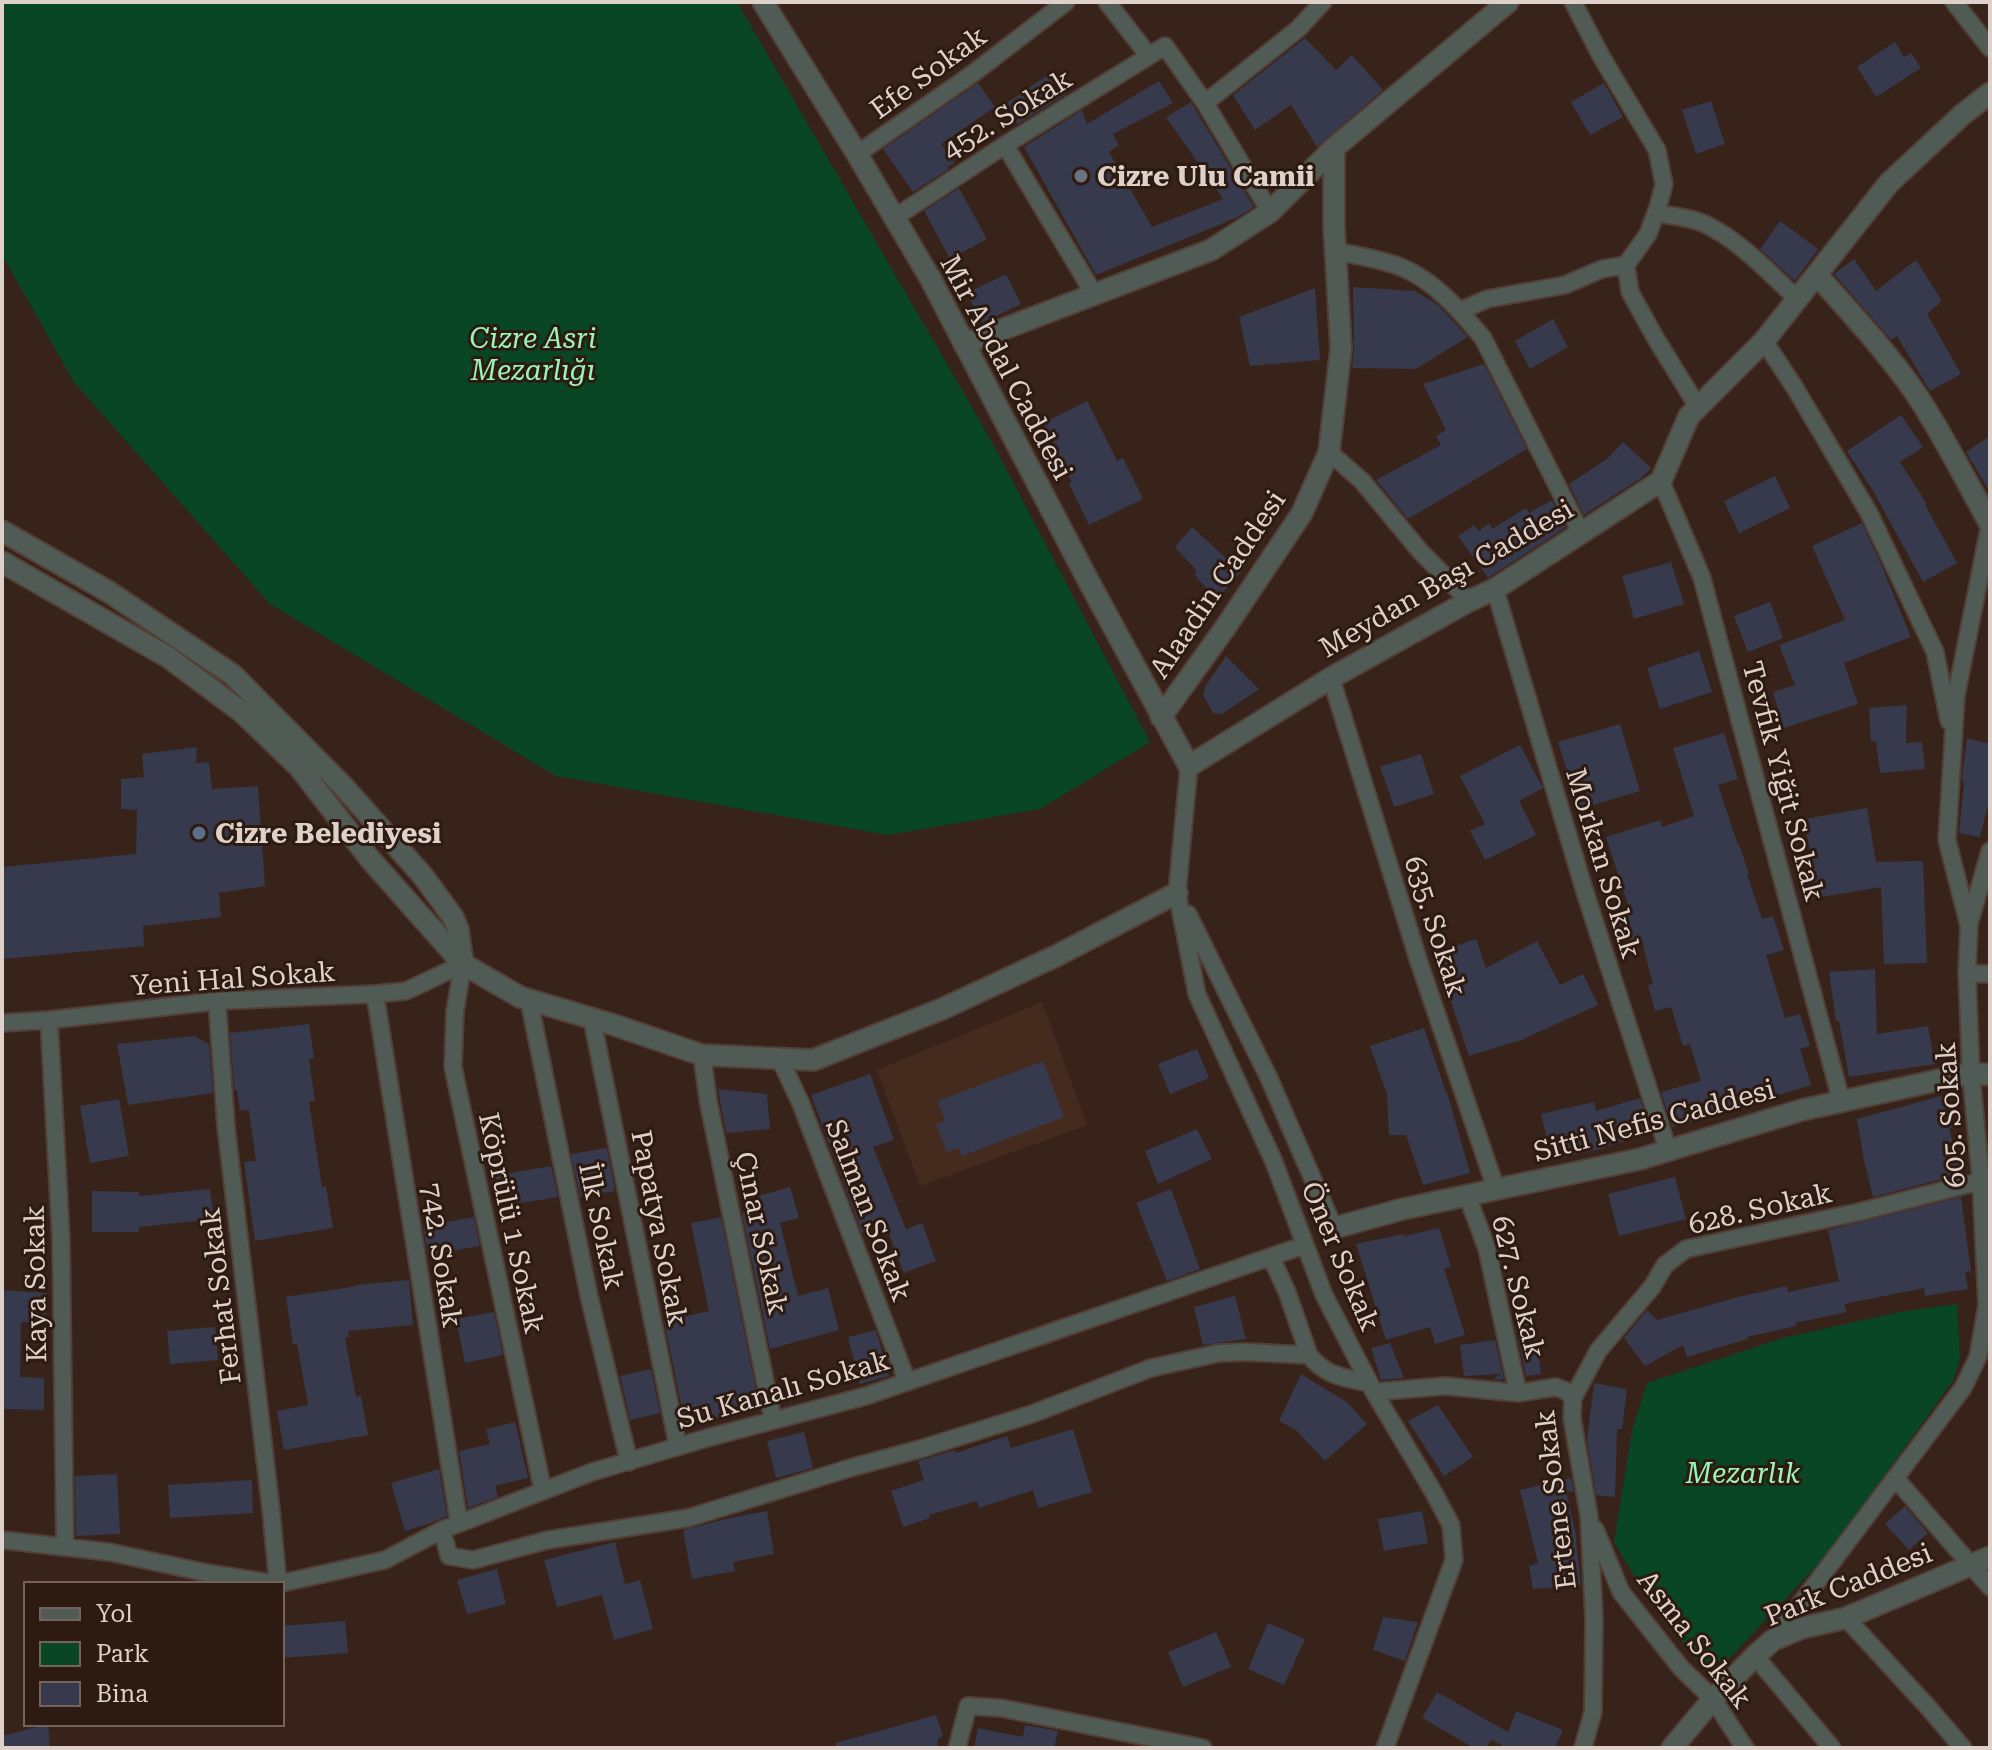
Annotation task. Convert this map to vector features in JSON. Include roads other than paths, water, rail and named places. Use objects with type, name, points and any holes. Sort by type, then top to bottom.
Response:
[{"type":"street","name":"Mir Abdal Caddesi","points":[[763,2],[930,278],[1189,766]]},
{"type":"street","points":[[1107,2],[1149,56],[1165,46],[1205,103],[1270,212]]},
{"type":"street","points":[[1205,103],[1298,29],[1323,2]]},
{"type":"street","points":[[964,344],[1211,250],[1270,212],[1334,148],[1508,2]]},
{"type":"street","points":[[1573,2],[1657,150],[1664,184],[1648,234],[1626,265],[1630,292],[1698,407]]},
{"type":"street","points":[[1954,2],[1990,48]]},
{"type":"street","name":"Efe Sokak","points":[[857,154],[971,75],[1061,3]]},
{"type":"street","name":"452. Sokak","points":[[894,218],[1149,56]]},
{"type":"street","points":[[1661,481],[1689,416],[1764,341],[1889,183],[1990,93]]},
{"type":"street","points":[[1005,145],[1094,294]]},
{"type":"street","name":"Alaadin Caddesi","points":[[1161,717],[1302,513],[1329,452],[1341,348],[1334,148]]},
{"type":"street","points":[[1656,213],[1705,224],[1764,267],[1797,299]]},
{"type":"street","points":[[1336,251],[1401,267],[1425,280],[1460,311],[1483,338],[1581,533]]},
{"type":"street","points":[[1460,311],[1487,299],[1565,285],[1602,269],[1626,265]]},
{"type":"street","points":[[1817,275],[1859,321],[1915,394],[1990,524]]},
{"type":"street","points":[[1764,341],[1869,513],[1896,569],[1935,652],[1953,742]]},
{"type":"street","points":[[1329,452],[1362,481],[1420,551],[1469,601]]},
{"type":"street","name":"Meydan Başı Caddesi","points":[[1189,766],[1331,678],[1495,589],[1661,481]]},
{"type":"street","name":"Tevfik Yiğit Sokak","points":[[1661,481],[1702,578],[1841,1100]]},
{"type":"street","name":"605. Sokak","points":[[1773,1640],[1963,1388],[1978,1357],[1987,1305],[1980,1074],[1967,973],[1969,926],[1947,840],[1956,696],[1990,524]]},
{"type":"street","points":[[2,531],[109,592],[233,675],[343,786],[423,876],[453,917],[463,964]]},
{"type":"street","points":[[2,562],[168,657],[243,713],[299,767],[370,859],[463,964],[520,997],[702,1055],[813,1060],[942,1009],[1056,956],[1177,893],[1268,1076],[1334,1228]]},
{"type":"street","name":"Morkan Sokak","points":[[1495,589],[1584,889],[1668,1150]]},
{"type":"street","name":"635. Sokak","points":[[1331,678],[1419,962],[1496,1189]]},
{"type":"street","name":"Öner Sokak","points":[[1189,766],[1177,893],[1197,994],[1274,1162],[1324,1295],[1372,1388],[1451,1525],[1454,1560],[1385,1748]]},
{"type":"street","points":[[1969,926],[1990,851]]},
{"type":"street","name":"Yeni Hal Sokak","points":[[2,1023],[217,1001],[406,991],[463,964]]},
{"type":"street","name":"Köprülü 1 Sokak","points":[[463,964],[455,1011],[453,1067],[543,1491]]},
{"type":"street","points":[[1967,973],[1990,974]]},
{"type":"street","name":"742. Sokak","points":[[375,994],[459,1523]]},
{"type":"street","name":"İlk Sokak","points":[[529,1000],[589,1296],[629,1462]]},
{"type":"street","name":"Ferhat Sokak","points":[[217,1001],[226,1126],[278,1582]]},
{"type":"street","name":"Papatya Sokak","points":[[592,1019],[678,1447]]},
{"type":"street","name":"Kaya Sokak","points":[[49,1020],[61,1239],[65,1546]]},
{"type":"street","name":"Çınar Sokak","points":[[702,1055],[708,1100],[773,1420]]},
{"type":"street","name":"Salman Sokak","points":[[780,1059],[810,1127],[907,1381]]},
{"type":"street","name":"Sitti Nefis Caddesi","points":[[1334,1228],[1403,1209],[1640,1159],[1841,1100],[1980,1074]]},
{"type":"street","name":"628. Sokak","points":[[1573,1398],[1598,1351],[1652,1287],[1665,1265],[1686,1249],[1859,1212],[1981,1181]]},
{"type":"street","name":"627. Sokak","points":[[1467,1195],[1487,1249],[1518,1393]]},
{"type":"street","name":"Su Kanalı Sokak","points":[[284,1583],[385,1560],[442,1530],[592,1472],[866,1396],[1305,1245]]},
{"type":"street","points":[[1271,1257],[1309,1355],[1317,1366],[1372,1388]]},
{"type":"street","points":[[442,1530],[449,1556],[473,1560],[548,1540],[688,1518],[1032,1414],[1151,1368],[1219,1353],[1309,1355]]},
{"type":"street","name":"Ertene Sokak","points":[[1372,1388],[1445,1386],[1518,1393],[1556,1387],[1573,1398],[1572,1418],[1589,1516],[1594,1618],[1593,1712],[1583,1748]]},
{"type":"street","points":[[1896,1479],[1981,1561],[1990,1587]]},
{"type":"street","name":"Asma Sokak","points":[[1589,1516],[1621,1592],[1681,1668],[1713,1699],[1745,1748]]},
{"type":"street","points":[[2,1540],[109,1552],[265,1582]]},
{"type":"street","name":"Park Caddesi","points":[[1672,1748],[1713,1699],[1773,1640],[1802,1628],[1846,1618],[1981,1561]]},
{"type":"street","points":[[1846,1618],[1963,1748]]},
{"type":"street","points":[[1755,1656],[1832,1748]]},
{"type":"street","points":[[957,1748],[968,1706],[1001,1708],[1203,1748]]},
{"type":"place","name":"Cizre Ulu Camii","points":[[1081,176]]},
{"type":"place","name":"Cizre Belediyesi","points":[[199,833]]},
{"type":"park label","name":"Cizre Asri Mezarlığı","points":[[533,354]]},
{"type":"park label","name":"Mezarlık","points":[[1743,1473]]}]
